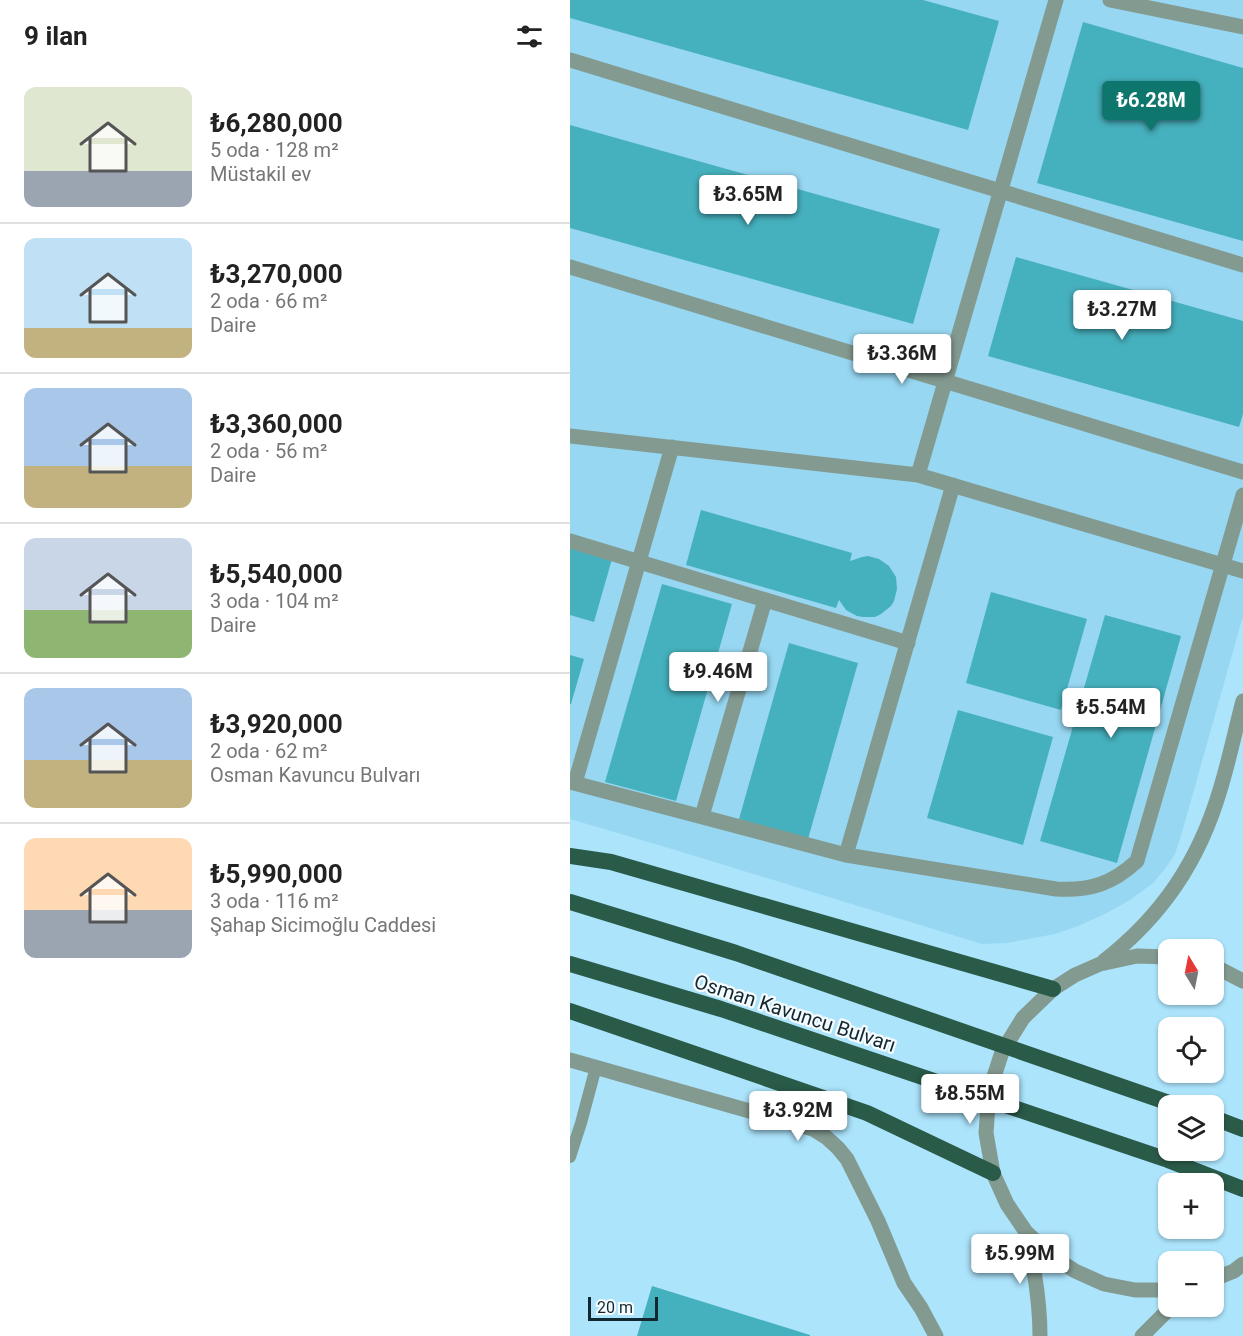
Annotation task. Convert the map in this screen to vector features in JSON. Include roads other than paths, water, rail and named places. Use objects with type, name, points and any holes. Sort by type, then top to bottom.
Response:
[{"type":"highway","points":[[570,856],[611,862],[1053,989]]},
{"type":"highway","name":"Osman Kavuncu Bulvarı","points":[[570,902],[736,953],[1158,1099]]},
{"type":"highway","name":"Osman Kavuncu Bulvarı","points":[[570,964],[721,1009],[1168,1160],[1243,1189]]},
{"type":"highway","points":[[570,1011],[867,1113],[993,1173]]},
{"type":"highway","points":[[1224,1122],[1243,1129]]},
{"type":"street","points":[[918,475],[1056,0]]},
{"type":"street","points":[[1110,0],[1243,27]]},
{"type":"street","points":[[570,60],[1243,265]]},
{"type":"street","points":[[570,267],[1243,472]]},
{"type":"street","points":[[570,436],[918,475],[1243,571]]},
{"type":"street","points":[[672,447],[572,782],[846,855],[1070,890],[1098,886],[1113,880],[1137,861],[1243,495]]},
{"type":"street","points":[[846,855],[953,485]]},
{"type":"street","points":[[570,541],[908,643]]},
{"type":"street","points":[[702,816],[765,600]]},
{"type":"street","points":[[1100,964],[1132,938],[1156,913],[1185,872],[1207,827],[1220,790],[1243,701]]},
{"type":"street","points":[[1158,957],[1137,956],[1100,964],[1075,975],[1053,989],[1023,1018],[1002,1052],[992,1082],[989,1092],[986,1133],[993,1173],[1007,1204],[1026,1232],[1049,1254],[1075,1271],[1104,1284],[1135,1290],[1158,1290]]},
{"type":"street","points":[[1224,971],[1243,981]]},
{"type":"street","points":[[570,1060],[813,1129],[826,1137],[847,1160],[878,1221],[904,1283],[936,1336]]},
{"type":"street","points":[[1026,1232],[1038,1296],[1040,1336]]},
{"type":"street","points":[[1224,1275],[1243,1264]]},
{"type":"street","points":[[1142,1336],[1161,1317]]},
{"type":"lane","points":[[570,1157],[596,1067]]}]
